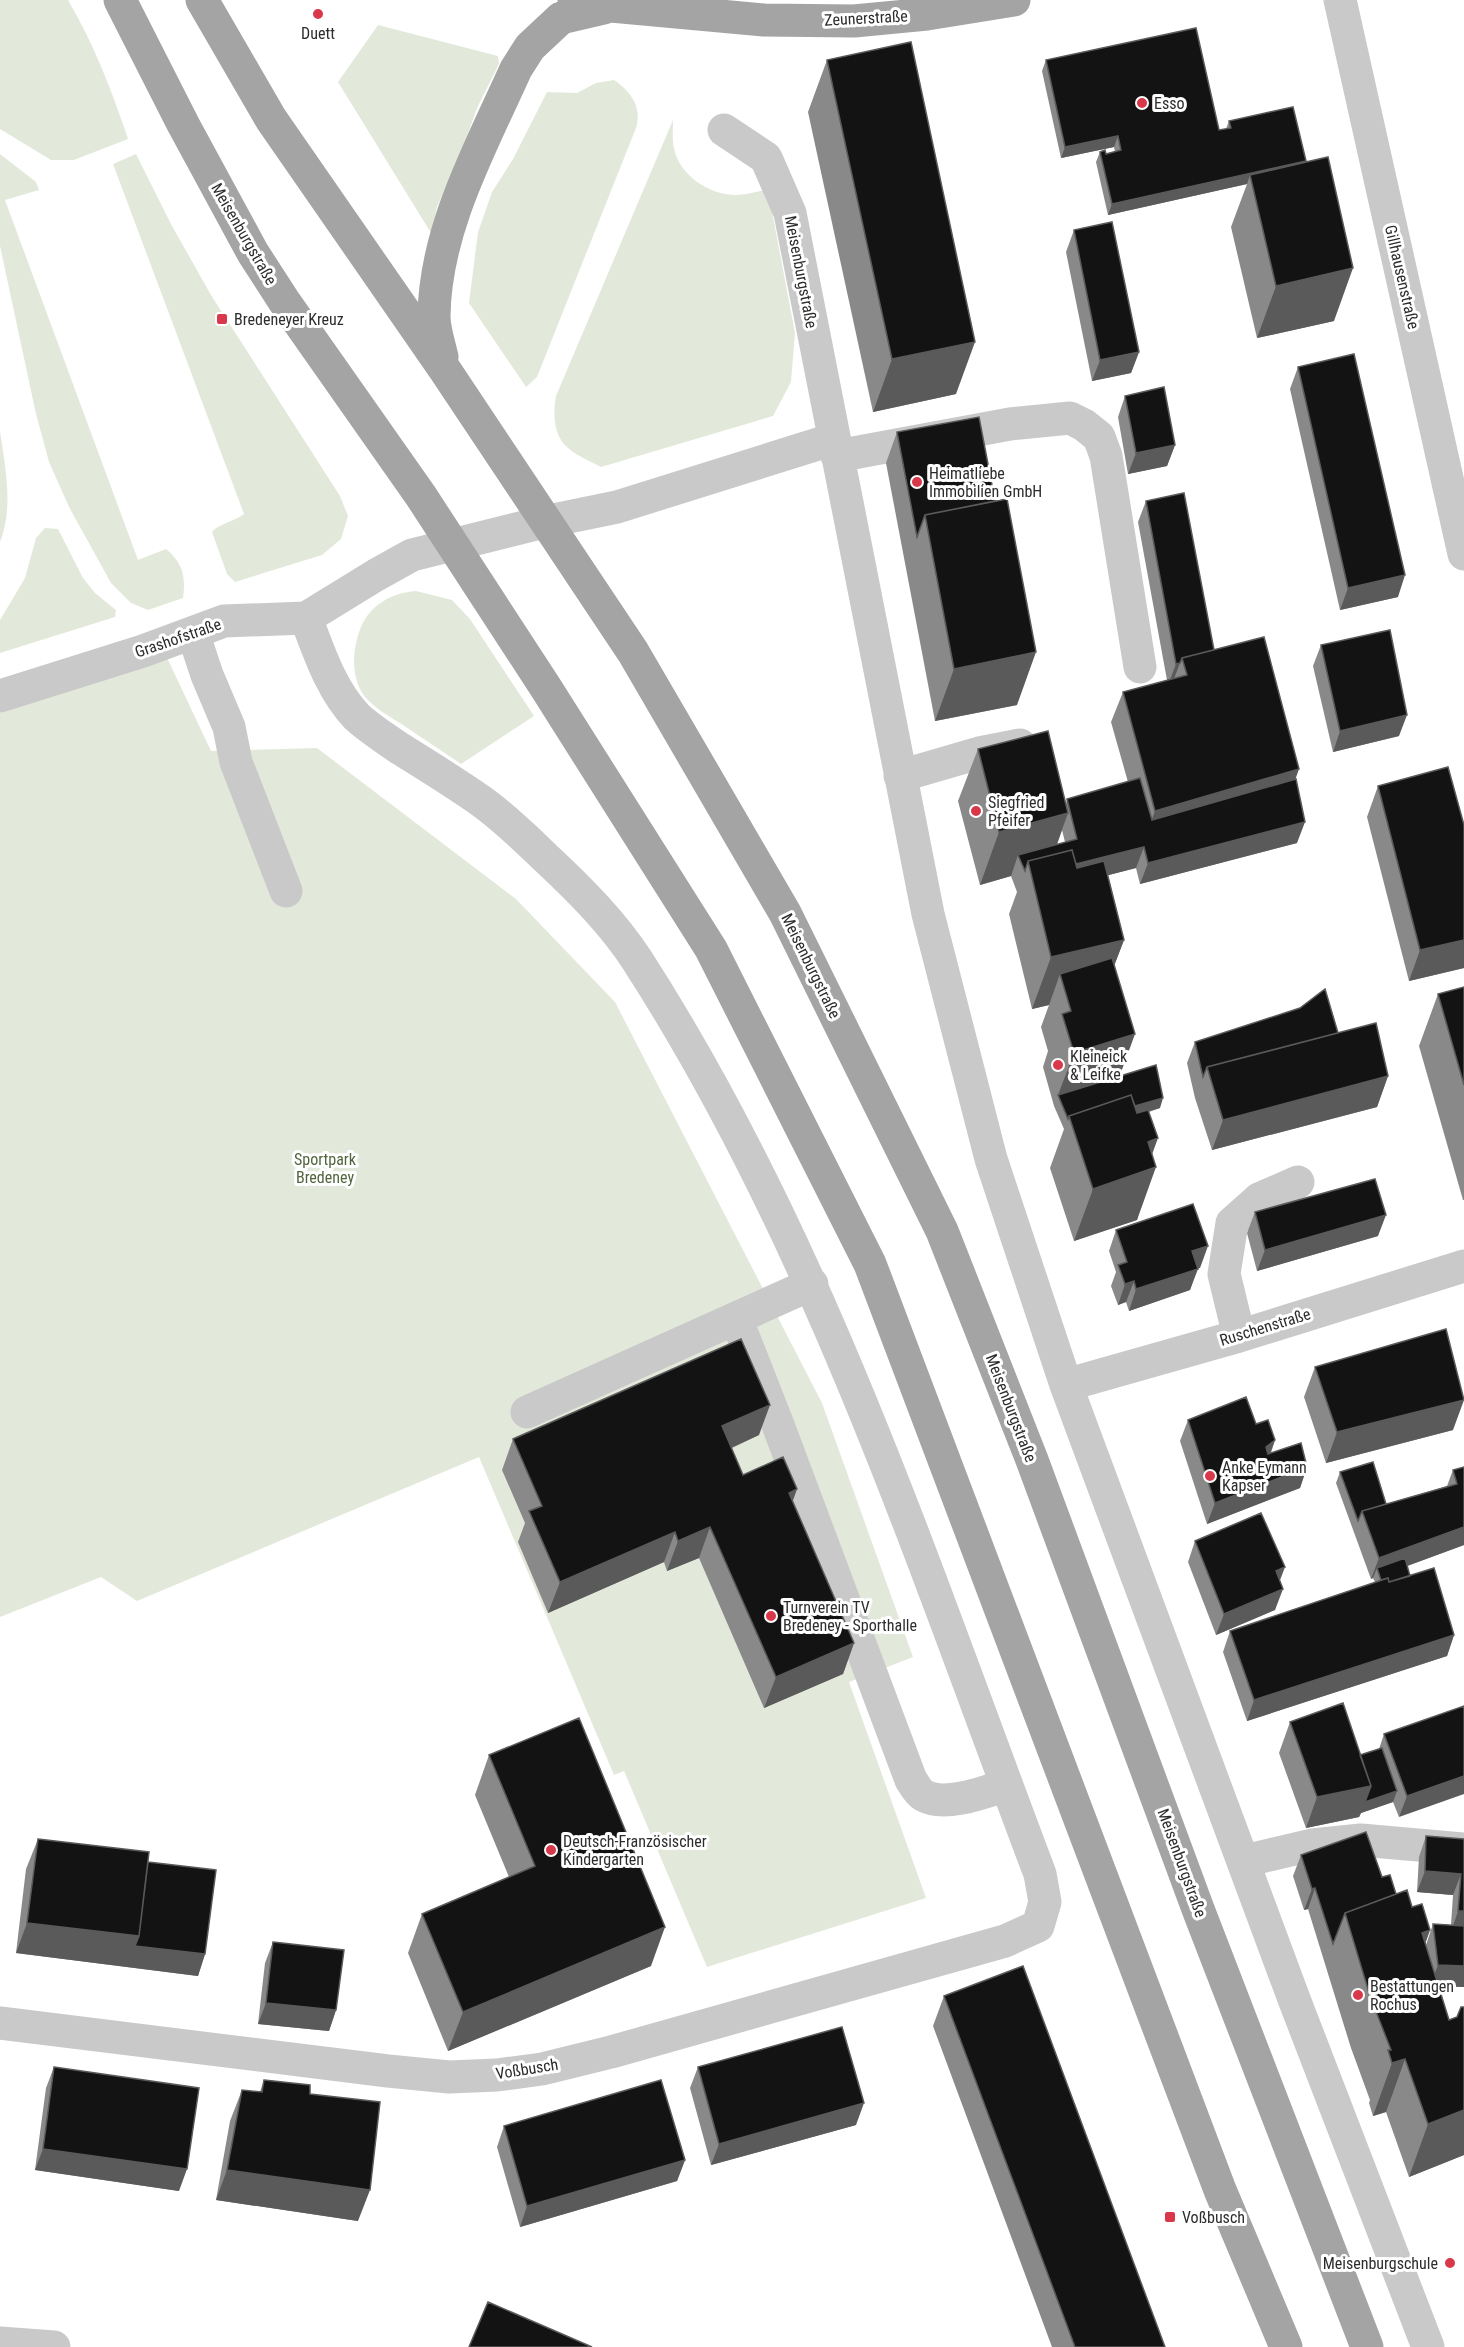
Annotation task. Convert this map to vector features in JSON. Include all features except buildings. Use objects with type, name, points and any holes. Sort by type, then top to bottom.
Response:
[{"type":"main road","name":"Meisenburgstraße","points":[[120,0],[183,124],[253,253],[421,496],[711,949],[870,1264],[1220,2190],[1286,2347]]},
{"type":"main road","name":"Meisenburgstraße","points":[[202,0],[271,119],[445,370],[544,522],[633,652],[785,913],[942,1231],[1032,1460],[1198,1909],[1367,2347]]},
{"type":"main road","points":[[574,0],[611,6]]},
{"type":"main road","name":"Zeunerstraße","points":[[611,6],[764,20],[854,21],[927,14],[1014,0]]},
{"type":"main road","points":[[445,370],[434,319],[437,276],[450,223],[516,69],[530,47],[561,18],[611,6]]},
{"type":"street","name":"Gillhausenstraße","points":[[1340,0],[1464,554]]},
{"type":"street","name":"Meisenburgstraße","points":[[724,130],[766,158],[790,213],[928,914],[991,1159],[1066,1385],[1294,1999],[1428,2347]]},
{"type":"street","points":[[451,544],[617,507],[835,447],[1070,418],[1084,425],[1099,437],[1106,456],[1140,667]]},
{"type":"street","name":"Grashofstraße","points":[[0,696],[144,651],[224,621],[306,618],[412,555],[451,544]]},
{"type":"street","points":[[306,618],[321,659],[336,687],[357,716],[376,732],[483,803],[527,840],[596,909],[635,956],[705,1071],[812,1284],[872,1424],[1006,1785],[975,1796],[945,1800],[922,1795],[911,1780],[736,1318]]},
{"type":"street","points":[[193,633],[207,675],[229,727],[236,762],[286,891]]},
{"type":"street","points":[[900,776],[1015,745],[1035,746],[1052,756]]},
{"type":"street","points":[[1239,1336],[1224,1274],[1232,1223],[1259,1199],[1298,1182]]},
{"type":"street","name":"Ruschenstraße","points":[[1066,1385],[1239,1336],[1464,1266]]},
{"type":"street","points":[[527,1412],[812,1284]]},
{"type":"street","name":"Voßbusch","points":[[0,2024],[388,2072],[449,2077],[497,2075],[542,2069],[611,2052],[1005,1941],[1038,1926],[1045,1902],[1040,1874],[1006,1785]]},
{"type":"street","points":[[1244,1861],[1312,1845],[1361,1840],[1464,1849]]},
{"type":"street","points":[[0,2343],[54,2347]]},
{"type":"green space","points":[[0,0],[68,0],[102,68],[128,139],[74,160],[51,160],[0,129]]},
{"type":"green space","points":[[378,25],[498,56],[499,64],[477,108],[464,145],[437,207],[431,233],[338,82]]},
{"type":"green space","points":[[614,80],[634,101],[638,114],[636,128],[537,377],[526,387],[469,303],[478,232],[492,192],[513,159],[547,92],[577,93],[596,83]]},
{"type":"green space","points":[[673,120],[673,141],[677,158],[682,167],[697,182],[726,194],[740,195],[768,190],[795,333],[791,382],[773,416],[601,467],[574,453],[562,442],[555,423],[556,396]]},
{"type":"green space","points":[[0,154],[36,182],[39,190],[5,200],[138,560],[166,549],[172,554],[182,571],[183,598],[148,610],[131,603],[111,583],[69,507],[49,462],[36,414],[0,246]]},
{"type":"green space","points":[[136,154],[172,226],[211,295],[340,496],[348,516],[341,539],[322,555],[235,582],[227,574],[212,532],[244,514],[113,164]]},
{"type":"green space","points":[[0,431],[6,473],[7,515],[0,542]]},
{"type":"green space","points":[[45,528],[58,529],[83,578],[95,593],[116,610],[115,617],[0,653],[0,620],[25,578],[36,538]]},
{"type":"green space","points":[[416,591],[452,600],[470,619],[534,716],[461,764],[374,706],[366,698],[357,682],[354,654],[358,635],[365,619],[383,601],[399,594]]},
{"type":"green space","name":"Sportpark Bredeney","points":[[162,647],[211,751],[317,748],[516,899],[615,1002],[822,1403],[913,1657],[849,1682],[926,1898],[707,1967],[624,1771],[614,1775],[479,1457],[137,1601],[101,1577],[0,1617],[0,699]]},
{"type":"place","name":"Duett","points":[[318,14]]},
{"type":"place","name":"Esso","points":[[1142,103]]},
{"type":"place","name":"Bredeneyer Kreuz","points":[[222,319]]},
{"type":"place","name":"Heimatliebe Immobilien GmbH","points":[[917,482]]},
{"type":"place","name":"Siegfried Pfeifer","points":[[976,811]]},
{"type":"place","name":"Kleineick & Leifke","points":[[1058,1065]]},
{"type":"place","name":"Anke Eymann Kapser","points":[[1210,1476]]},
{"type":"place","name":"Turnverein TV Bredeney - Sporthalle","points":[[771,1616]]},
{"type":"place","name":"Deutsch-Französischer Kindergarten","points":[[551,1850]]},
{"type":"place","name":"Bestattungen Rochus","points":[[1358,1995]]},
{"type":"place","name":"Voßbusch","points":[[1170,2217]]},
{"type":"place","name":"Meisenburgschule","points":[[1450,2263]]}]
